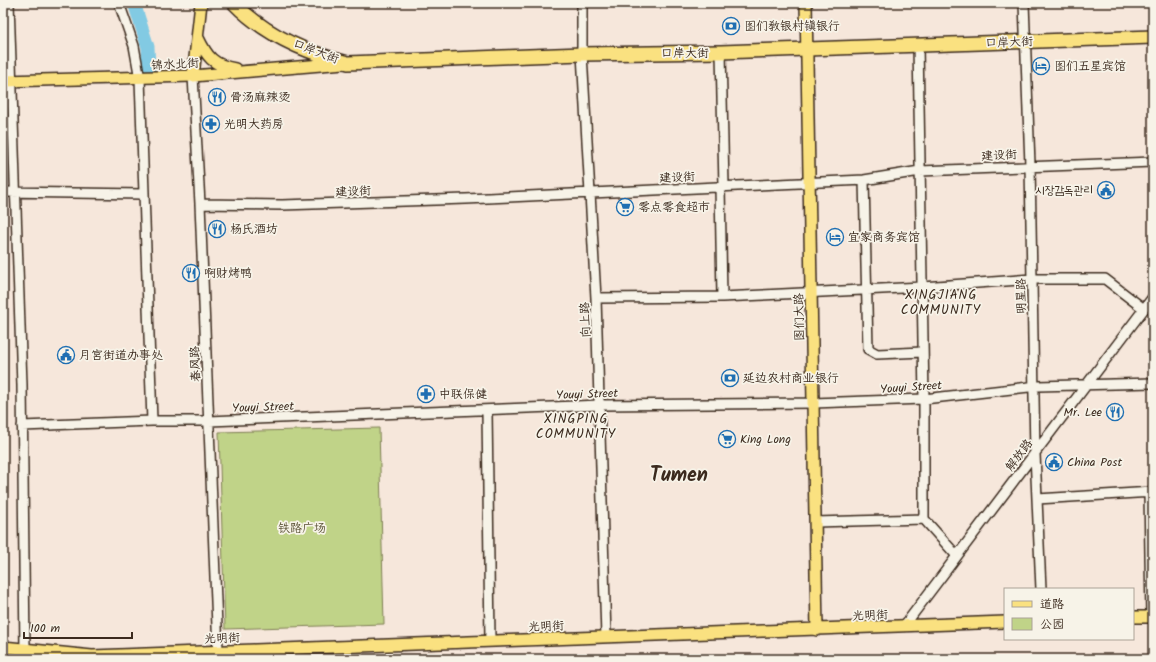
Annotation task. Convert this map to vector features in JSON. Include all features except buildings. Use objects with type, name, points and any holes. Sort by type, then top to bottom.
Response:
[{"type":"highway","name":"口岸大街","points":[[234,3],[254,21],[288,41],[326,58],[348,63],[582,54],[721,52],[1153,36]]},
{"type":"main road","points":[[193,76],[201,3]]},
{"type":"main road","name":"图们大路","points":[[806,3],[817,630]]},
{"type":"main road","points":[[198,38],[209,57],[222,67],[248,72]]},
{"type":"main road","name":"锦水北街","points":[[7,80],[193,76],[348,63]]},
{"type":"main road","points":[[1134,618],[1152,617]]},
{"type":"main road","name":"光明街","points":[[3,647],[92,657],[1004,622]]},
{"type":"street","points":[[9,3],[7,80],[16,192],[22,426],[25,650]]},
{"type":"street","points":[[119,3],[134,46],[140,78],[152,421]]},
{"type":"street","name":"向上路","points":[[582,3],[582,54],[596,298],[606,637]]},
{"type":"street","name":"明星路","points":[[1024,3],[1030,165],[1035,454],[1041,588]]},
{"type":"street","points":[[918,45],[924,352],[924,519],[957,556]]},
{"type":"street","points":[[721,52],[722,297]]},
{"type":"street","name":"春风路","points":[[193,76],[200,204],[218,651]]},
{"type":"street","name":"建设街","points":[[200,204],[282,205],[722,187],[864,180],[920,171],[1030,165],[1153,162]]},
{"type":"street","points":[[864,180],[868,349],[877,354],[924,352]]},
{"type":"street","points":[[3,192],[143,194]]},
{"type":"street","points":[[596,298],[722,297],[922,287],[1032,279],[1105,279],[1144,309]]},
{"type":"street","name":"解放路","points":[[904,626],[1153,297]]},
{"type":"street","name":"Youyi Street","points":[[22,426],[487,411],[600,405],[813,403],[924,399],[1034,387],[1087,384],[1153,383]]},
{"type":"street","points":[[487,411],[490,641]]},
{"type":"street","points":[[1037,499],[1151,492],[1152,617]]},
{"type":"street","points":[[815,522],[924,519]]},
{"type":"green space","name":"铁路广场","points":[[379,428],[384,624],[225,629],[219,432]]},
{"type":"waterway","points":[[134,3],[148,47],[149,68]]},
{"type":"place","name":"图们教银村镇银行","points":[[731,26]]},
{"type":"place","name":"图们五星宾馆","points":[[1041,66]]},
{"type":"place","name":"骨汤麻辣烫","points":[[217,97]]},
{"type":"place","name":"光明大药房","points":[[211,124]]},
{"type":"place","name":"시장감독관리","points":[[1106,190]]},
{"type":"place","name":"零点零食超市","points":[[625,207]]},
{"type":"place","name":"杨氏酒坊","points":[[217,229]]},
{"type":"place","name":"宜家商务宾馆","points":[[835,237]]},
{"type":"place","name":"啊财烤鸭","points":[[191,273]]},
{"type":"place","name":"月宫街道办事处","points":[[66,355]]},
{"type":"place","name":"延边农村商业银行","points":[[730,378]]},
{"type":"place","name":"中联保健","points":[[426,394]]},
{"type":"place","name":"Mr. Lee","points":[[1115,412]]},
{"type":"place","name":"King Long","points":[[727,439]]},
{"type":"place","name":"China Post","points":[[1054,462]]},
{"type":"district","name":"XINGJIANG COMMUNITY","points":[[941,302]]},
{"type":"district","name":"XINGPING COMMUNITY","points":[[576,426]]},
{"type":"district","name":"Tumen","points":[[679,474]]}]
